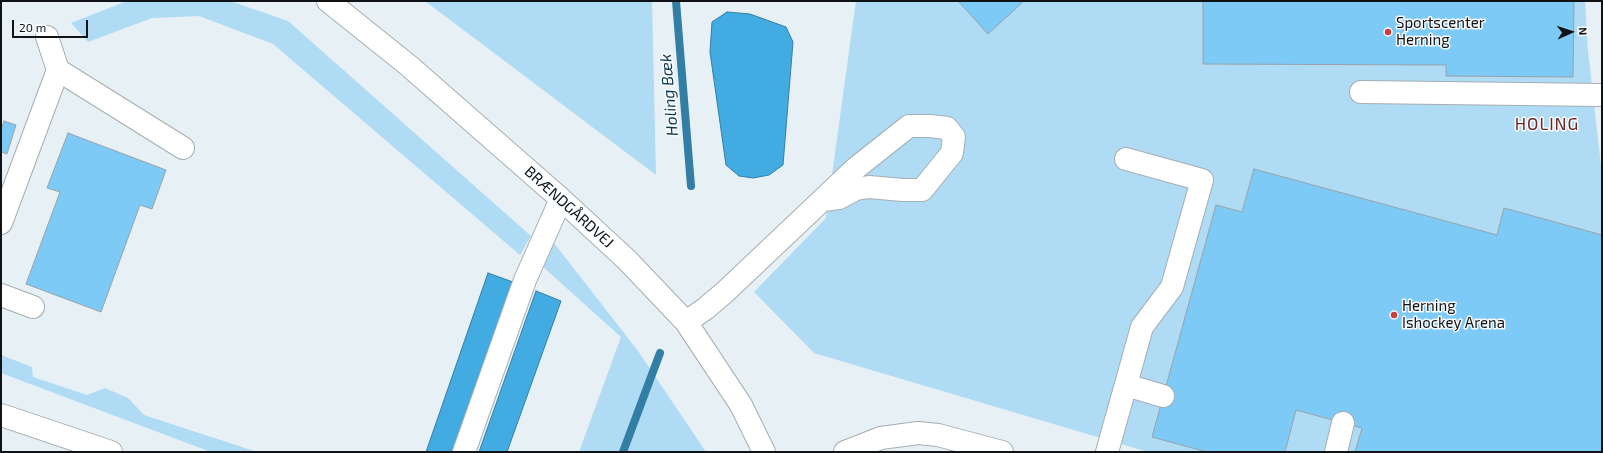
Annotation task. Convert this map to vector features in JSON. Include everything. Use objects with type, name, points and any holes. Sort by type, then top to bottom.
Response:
[{"type":"street","name":"BRÆNDGÅRDVEJ","points":[[328,1],[408,65],[561,199],[627,260],[686,322],[741,405],[764,452]]},
{"type":"street","points":[[47,38],[58,70],[183,148]]},
{"type":"street","points":[[1,223],[58,70]]},
{"type":"street","points":[[1361,92],[1602,95]]},
{"type":"street","points":[[686,322],[705,309],[725,292],[856,168],[909,126],[947,128],[954,137],[952,153],[922,190],[868,187],[856,190],[839,198],[823,200]]},
{"type":"street","points":[[1107,452],[1142,328],[1172,287],[1202,180],[1126,159]]},
{"type":"street","points":[[464,452],[525,280],[561,199]]},
{"type":"street","points":[[1,295],[33,307]]},
{"type":"street","points":[[1126,385],[1163,396]]},
{"type":"street","points":[[1,415],[111,452]]},
{"type":"street","points":[[1336,452],[1343,423]]},
{"type":"street","points":[[845,452],[881,438],[918,433],[938,435],[1002,452]]},
{"type":"shaded area","points":[[127,1],[230,1],[288,21],[531,236],[520,255],[273,44],[199,16],[152,18],[88,42],[71,23]]},
{"type":"shaded area","points":[[425,1],[652,1],[656,175]]},
{"type":"shaded area","points":[[856,1],[1585,1],[1588,51],[1602,174],[1602,452],[1148,452],[814,353],[754,292],[826,218]]},
{"type":"shaded area","points":[[554,243],[638,351],[706,452],[579,452],[621,337],[541,265]]},
{"type":"shaded area","points":[[1,355],[32,367],[33,377],[87,395],[105,388],[128,398],[144,415],[257,452],[211,452],[1,373]]},
{"type":"water","points":[[727,12],[750,14],[786,27],[793,42],[783,165],[769,175],[753,178],[739,176],[726,165],[710,52],[712,22]]},
{"type":"water","points":[[488,273],[513,282],[454,452],[426,452]]},
{"type":"water","points":[[536,291],[561,301],[507,452],[479,452]]},
{"type":"building","points":[[958,1],[1024,1],[988,34]]},
{"type":"building","name":"Sportscenter Herning","points":[[1203,1],[1574,1],[1573,77],[1446,76],[1446,65],[1203,64]]},
{"type":"building","points":[[4,121],[16,125],[7,154],[1,152],[1,130]]},
{"type":"building","points":[[68,133],[166,170],[152,209],[140,205],[101,312],[26,284],[60,192],[47,188]]},
{"type":"building","name":"Herning Ishockey Arena","points":[[1254,169],[1497,235],[1504,208],[1602,235],[1602,452],[1355,452],[1362,428],[1296,410],[1285,452],[1207,452],[1152,437],[1216,205],[1242,212]]},
{"type":"waterway","name":"Holing Bæk","points":[[676,1],[691,186]]},
{"type":"waterway","name":"Holing Bæk","points":[[623,452],[660,353]]},
{"type":"place","name":"Sportscenter Herning","points":[[1388,32]]},
{"type":"place","name":"Herning Ishockey Arena","points":[[1394,315]]},
{"type":"district","name":"HOLING","points":[[1547,124]]}]
